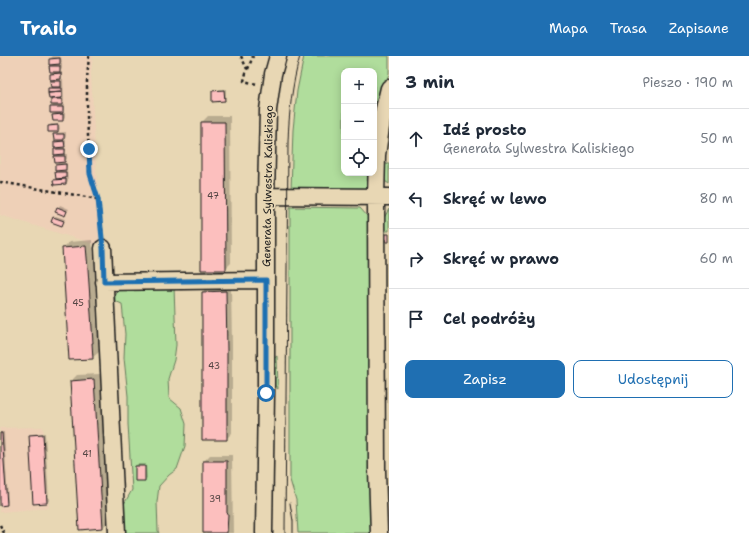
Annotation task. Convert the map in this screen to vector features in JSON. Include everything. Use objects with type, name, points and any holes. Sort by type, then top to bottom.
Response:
[{"type":"street","name":"Generała Sylwestra Kaliskiego","points":[[264,533],[268,110],[273,74],[278,56]]},
{"type":"street","points":[[379,533],[377,470],[382,197],[377,155],[383,113],[389,88]]},
{"type":"street","points":[[266,196],[382,197]]},
{"type":"street","points":[[103,248],[117,533]]},
{"type":"street","points":[[104,282],[266,280]]},
{"type":"path","points":[[89,56],[87,108],[90,174],[98,199],[103,248]]},
{"type":"path","points":[[241,56],[247,69]]},
{"type":"path","points":[[253,56],[247,69],[244,81],[260,84]]},
{"type":"path","points":[[0,182],[98,199]]},
{"type":"path","points":[[0,525],[4,533]]},
{"type":"shaded area","points":[[0,56],[93,56],[91,73],[100,245],[0,215]]},
{"type":"shaded area","points":[[43,427],[49,508],[0,512],[0,428]]},
{"type":"shaded area","points":[[386,507],[389,507],[389,533],[387,533]]},
{"type":"green space","points":[[304,56],[389,56],[389,73],[377,121],[377,68],[341,68],[341,176],[370,176],[369,184],[365,189],[291,190],[293,130],[297,91]]},
{"type":"green space","points":[[383,164],[389,164],[389,184],[385,181]]},
{"type":"green space","points":[[290,207],[360,208],[368,217],[373,533],[298,533],[296,500],[290,480]]},
{"type":"green space","points":[[389,209],[389,231],[384,231],[384,218]]},
{"type":"green space","points":[[123,286],[174,287],[176,345],[174,360],[168,379],[169,398],[181,408],[186,424],[185,446],[177,469],[159,486],[157,502],[159,533],[123,533],[119,513],[132,490],[128,396],[124,358],[125,334],[122,304],[115,301],[115,293]]},
{"type":"green space","points":[[277,356],[278,389],[272,385],[272,360]]},
{"type":"building","points":[[60,58],[60,64],[49,65],[49,59]]},
{"type":"building","points":[[49,66],[60,66],[60,72],[50,72]]},
{"type":"building","points":[[61,73],[61,79],[50,80],[50,74]]},
{"type":"building","points":[[50,81],[61,81],[61,87],[51,87]]},
{"type":"building","points":[[48,88],[62,88],[62,92],[48,93]]},
{"type":"building","points":[[224,90],[225,101],[212,102],[212,91]]},
{"type":"building","points":[[62,92],[62,98],[49,99],[48,93]]},
{"type":"building","points":[[51,99],[62,99],[62,105],[51,105]]},
{"type":"building","points":[[50,107],[63,107],[63,113],[50,113]]},
{"type":"building","points":[[63,114],[63,121],[53,121],[52,115]]},
{"type":"building","points":[[201,122],[225,122],[226,270],[201,270]]},
{"type":"building","points":[[58,125],[58,132],[48,132],[48,126]]},
{"type":"building","points":[[53,134],[64,134],[64,140],[54,140]]},
{"type":"building","points":[[64,141],[65,147],[54,148],[54,142]]},
{"type":"building","points":[[54,149],[65,149],[65,154],[54,155]]},
{"type":"building","points":[[54,156],[65,156],[65,162],[55,163]]},
{"type":"building","points":[[66,164],[66,170],[55,171],[55,165]]},
{"type":"building","points":[[55,172],[66,172],[66,178],[56,179]]},
{"type":"building","points":[[66,179],[66,184],[54,185],[53,180]]},
{"type":"building","points":[[57,207],[67,211],[65,216],[55,212]]},
{"type":"building","points":[[53,217],[64,221],[62,226],[51,222]]},
{"type":"building","points":[[386,234],[389,234],[389,242],[386,242]]},
{"type":"building","points":[[86,246],[93,359],[69,360],[62,248]]},
{"type":"building","points":[[226,291],[227,440],[202,440],[202,292]]},
{"type":"building","points":[[94,379],[103,528],[79,530],[70,381]]},
{"type":"building","points":[[0,433],[2,433],[7,505],[0,506]]},
{"type":"building","points":[[43,434],[47,503],[33,504],[29,435]]},
{"type":"building","points":[[203,461],[227,461],[227,533],[203,533]]},
{"type":"building","points":[[135,466],[145,466],[145,481],[135,481]]},
{"type":"tram line","points":[[285,533],[288,142],[291,99],[300,56]]},
{"type":"tram line","points":[[290,503],[293,533]]},
{"type":"route","points":[[89,149],[90,174],[98,199],[103,248],[104,282],[266,280],[266,393]]}]
